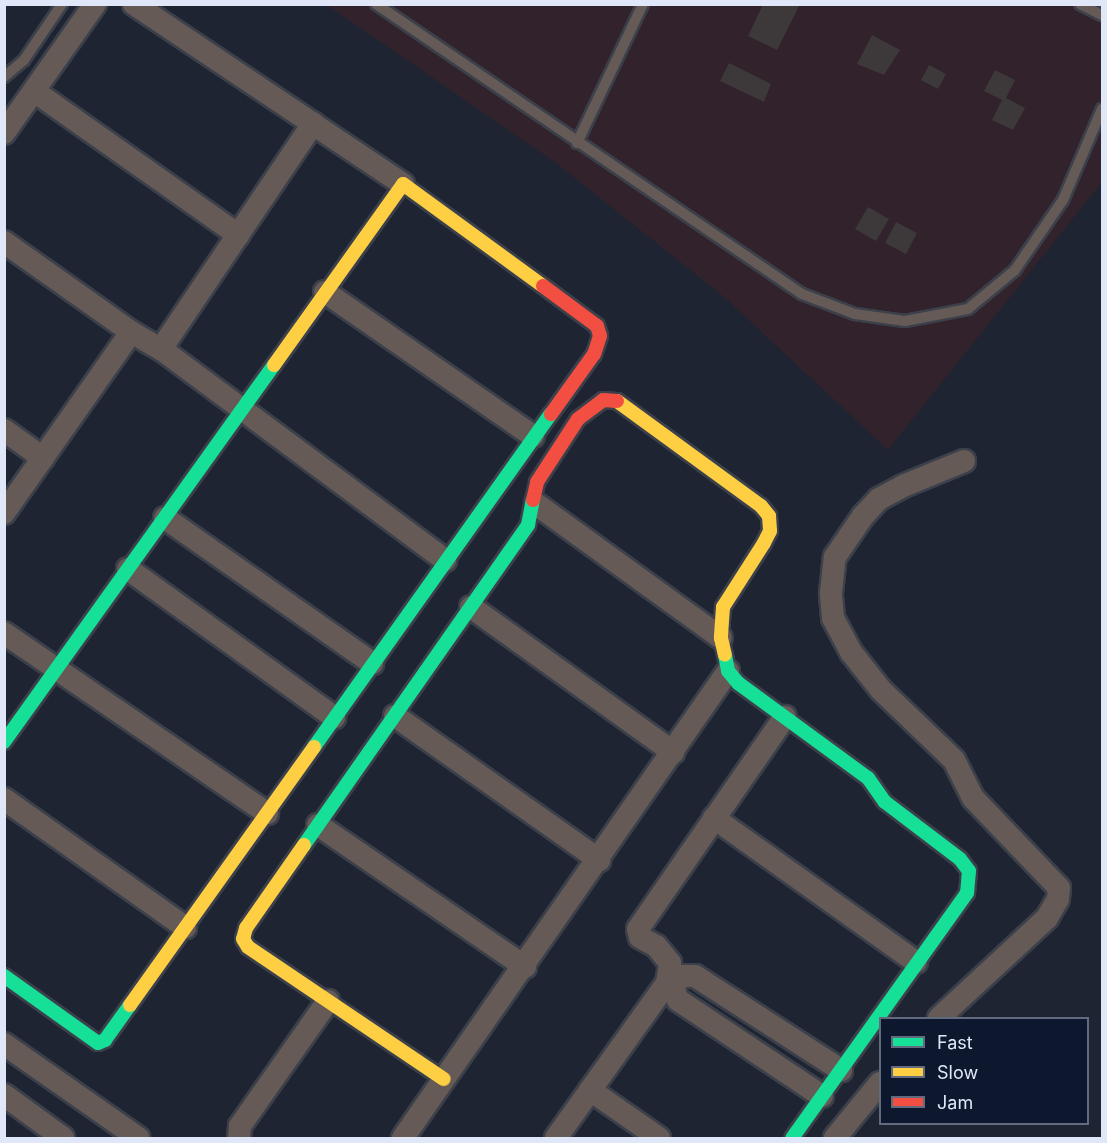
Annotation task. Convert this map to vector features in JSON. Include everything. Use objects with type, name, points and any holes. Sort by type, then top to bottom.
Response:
[{"type":"street","points":[[4,133],[95,4]]},
{"type":"street","points":[[4,976],[98,1043],[110,1034],[533,436],[594,354],[600,336],[597,326],[402,184],[134,4]]},
{"type":"street","points":[[34,91],[238,235]]},
{"type":"street","points":[[161,349],[313,124]]},
{"type":"street","points":[[4,742],[244,409],[402,184]]},
{"type":"street","points":[[4,242],[131,332],[161,349],[445,560]]},
{"type":"street","points":[[325,292],[533,436]]},
{"type":"street","points":[[4,513],[131,332]]},
{"type":"street","points":[[444,1079],[248,946],[243,939],[246,928],[528,525],[536,504],[537,482],[578,419],[603,400],[615,399],[630,407],[769,516],[770,531],[764,543],[723,607],[721,638],[728,671],[785,717],[868,778],[885,802],[960,859],[969,871],[967,893],[792,1138]]},
{"type":"street","points":[[4,430],[43,458]]},
{"type":"street","points":[[940,1017],[1047,918],[1058,899],[1059,888],[973,798],[954,760],[881,690],[851,652],[833,618],[831,592],[835,557],[871,507],[903,486],[964,461]]},
{"type":"street","points":[[536,504],[721,638]]},
{"type":"street","points":[[165,518],[372,663]]},
{"type":"street","points":[[128,569],[334,717]]},
{"type":"street","points":[[471,607],[673,752]]},
{"type":"street","points":[[6,637],[58,668],[267,813]]},
{"type":"street","points":[[403,1138],[525,967],[728,671]]},
{"type":"street","points":[[395,716],[599,860]]},
{"type":"street","points":[[785,717],[638,928],[640,937],[664,954],[670,963],[674,991],[678,1000],[822,1096]]},
{"type":"street","points":[[4,799],[185,927]]},
{"type":"street","points":[[714,818],[916,962]]},
{"type":"street","points":[[318,825],[525,967]]},
{"type":"street","points":[[556,1138],[672,980],[682,976],[695,976],[841,1071]]},
{"type":"street","points":[[239,1138],[240,1126],[328,1000]]},
{"type":"street","points":[[4,1044],[138,1138]]},
{"type":"street","points":[[835,1138],[879,1084]]},
{"type":"street","points":[[590,1090],[659,1138]]},
{"type":"street","points":[[4,1095],[63,1138]]},
{"type":"lane","points":[[4,76],[24,60],[62,4]]},
{"type":"lane","points":[[376,4],[802,294],[855,314],[904,321],[968,309],[1015,270],[1063,200],[1102,109]]},
{"type":"lane","points":[[577,142],[643,4]]},
{"type":"lane","points":[[1080,4],[1102,15]]},
{"type":"shaded area","points":[[327,5],[1102,5],[1102,182],[888,450],[723,296],[556,163]]},
{"type":"building","points":[[763,4],[800,4],[777,50],[748,36]]},
{"type":"building","points":[[872,35],[900,50],[884,75],[857,64]]},
{"type":"building","points":[[729,63],[771,84],[764,102],[720,81]]},
{"type":"building","points":[[929,65],[946,74],[938,89],[921,80]]},
{"type":"building","points":[[995,70],[1015,80],[1006,98],[1025,108],[1013,130],[992,120],[1002,100],[984,91]]},
{"type":"building","points":[[868,207],[889,219],[876,241],[855,229]]},
{"type":"building","points":[[896,222],[917,233],[906,254],[885,243]]},
{"type":"traffic: fast","points":[[4,742],[274,365]]},
{"type":"traffic: fast","points":[[314,747],[551,414]]},
{"type":"traffic: fast","points":[[304,845],[528,525],[533,500]]},
{"type":"traffic: fast","points":[[725,655],[728,671],[738,683],[868,778],[885,802],[960,859],[969,871],[967,893],[792,1138]]},
{"type":"traffic: fast","points":[[4,976],[98,1043],[105,1040],[130,1005]]},
{"type":"traffic: slow","points":[[274,365],[403,184],[543,286]]},
{"type":"traffic: slow","points":[[617,401],[761,506],[769,516],[770,531],[764,543],[723,607],[721,638],[725,655]]},
{"type":"traffic: slow","points":[[130,1005],[314,747]]},
{"type":"traffic: slow","points":[[304,845],[246,928],[243,939],[248,947],[444,1079]]},
{"type":"traffic: jam","points":[[543,286],[597,326],[600,336],[594,354],[551,414]]},
{"type":"traffic: jam","points":[[533,500],[537,482],[578,419],[603,400],[617,401]]}]
